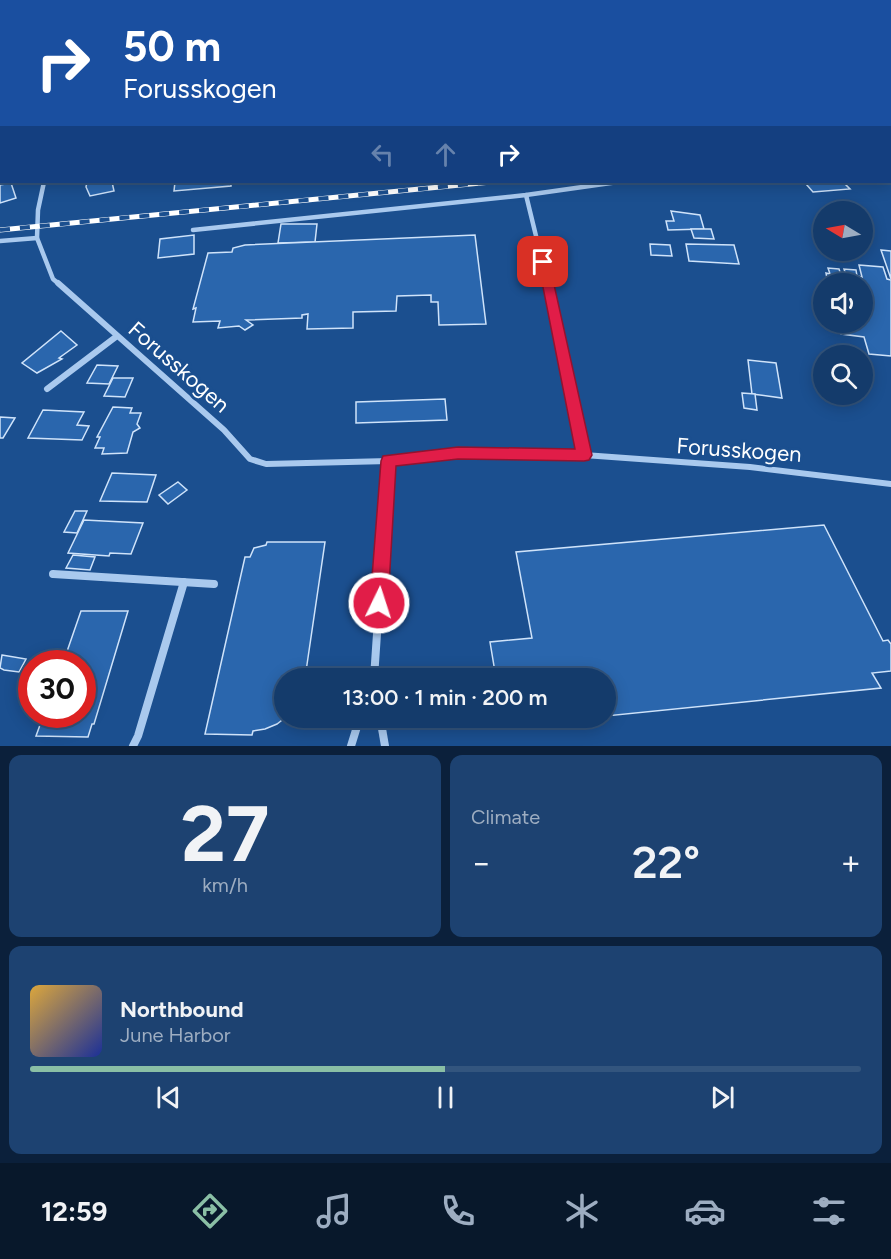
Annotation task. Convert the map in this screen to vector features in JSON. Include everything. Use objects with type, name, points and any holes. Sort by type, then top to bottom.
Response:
[{"type":"street","name":"Forusskogen","points":[[45,183],[38,210],[37,238],[53,279],[224,430],[250,459],[266,464],[389,461],[458,453],[584,455],[760,468],[891,484]]},
{"type":"street","points":[[194,230],[526,195],[611,183]]},
{"type":"street","points":[[526,195],[543,262],[584,455]]},
{"type":"street","points":[[0,241],[37,238]]},
{"type":"street","points":[[47,389],[117,336]]},
{"type":"street","points":[[375,668],[389,461]]},
{"type":"street","points":[[53,574],[214,584]]},
{"type":"street","points":[[132,746],[138,736],[184,582]]},
{"type":"street","points":[[351,746],[357,728]]},
{"type":"street","points":[[382,728],[385,746]]},
{"type":"building","points":[[11,183],[16,198],[0,203],[0,185]]},
{"type":"building","points":[[87,183],[112,183],[114,191],[90,196]]},
{"type":"building","points":[[175,183],[231,183],[231,186],[174,191]]},
{"type":"building","points":[[844,183],[850,189],[813,192],[806,184]]},
{"type":"building","points":[[671,211],[700,215],[704,229],[668,230],[666,221],[674,221]]},
{"type":"building","points":[[281,224],[317,224],[315,242],[278,243]]},
{"type":"building","points":[[691,229],[711,229],[714,239],[694,238]]},
{"type":"building","points":[[194,235],[194,254],[158,258],[160,239]]},
{"type":"building","points":[[475,235],[486,324],[439,325],[438,302],[431,302],[431,295],[397,296],[396,311],[353,312],[353,328],[307,329],[308,314],[302,315],[302,318],[246,320],[253,325],[245,330],[239,326],[218,328],[220,321],[193,322],[196,308],[193,309],[208,253],[232,252],[233,248],[245,245]]},
{"type":"building","points":[[650,244],[670,245],[672,256],[651,255]]},
{"type":"building","points":[[686,244],[734,245],[739,264],[689,261]]},
{"type":"building","points":[[881,250],[891,251],[891,279]]},
{"type":"building","points":[[859,265],[883,267],[887,279],[891,280],[891,356],[873,354],[873,345],[866,345],[864,337],[841,334],[873,333],[873,273],[861,273]]},
{"type":"building","points":[[828,268],[839,269],[840,273],[830,273]]},
{"type":"building","points":[[844,269],[856,270],[856,273],[845,273]]},
{"type":"building","points":[[61,331],[77,345],[59,358],[62,359],[37,373],[22,363]]},
{"type":"building","points":[[748,360],[776,363],[782,398],[752,394]]},
{"type":"building","points":[[97,365],[118,366],[109,384],[87,383]]},
{"type":"building","points":[[113,378],[133,378],[125,397],[104,396]]},
{"type":"building","points":[[742,393],[755,394],[757,410],[744,408]]},
{"type":"building","points":[[445,399],[447,420],[356,423],[356,402]]},
{"type":"building","points":[[113,407],[132,408],[130,413],[141,413],[137,424],[140,428],[133,432],[127,453],[102,454],[104,448],[95,448],[100,437],[97,437]]},
{"type":"building","points":[[43,410],[84,412],[77,425],[89,426],[82,440],[28,438]]},
{"type":"building","points":[[0,417],[15,418],[3,438],[0,438]]},
{"type":"building","points":[[112,473],[156,475],[147,502],[100,501]]},
{"type":"building","points":[[178,482],[187,490],[168,504],[159,495]]},
{"type":"building","points":[[75,511],[87,511],[77,533],[64,532]]},
{"type":"building","points":[[84,520],[143,523],[131,554],[110,553],[109,556],[68,553]]},
{"type":"building","points":[[824,525],[883,641],[888,640],[891,644],[891,671],[872,673],[881,688],[616,715],[616,668],[494,668],[490,642],[532,638],[516,552]]},
{"type":"building","points":[[267,542],[325,542],[306,668],[274,668],[274,725],[253,731],[252,735],[205,734],[245,557],[250,557],[254,548],[266,545]]},
{"type":"building","points":[[73,555],[95,557],[90,570],[66,568]]},
{"type":"building","points":[[81,611],[128,611],[96,717],[96,650],[68,650]]},
{"type":"building","points":[[2,655],[18,658],[18,672],[0,668]]},
{"type":"building","points":[[39,728],[91,728],[88,737],[36,736]]},
{"type":"railway","points":[[0,230],[481,183]]},
{"type":"route","points":[[379,603],[389,461],[458,453],[584,455],[543,262]]}]
